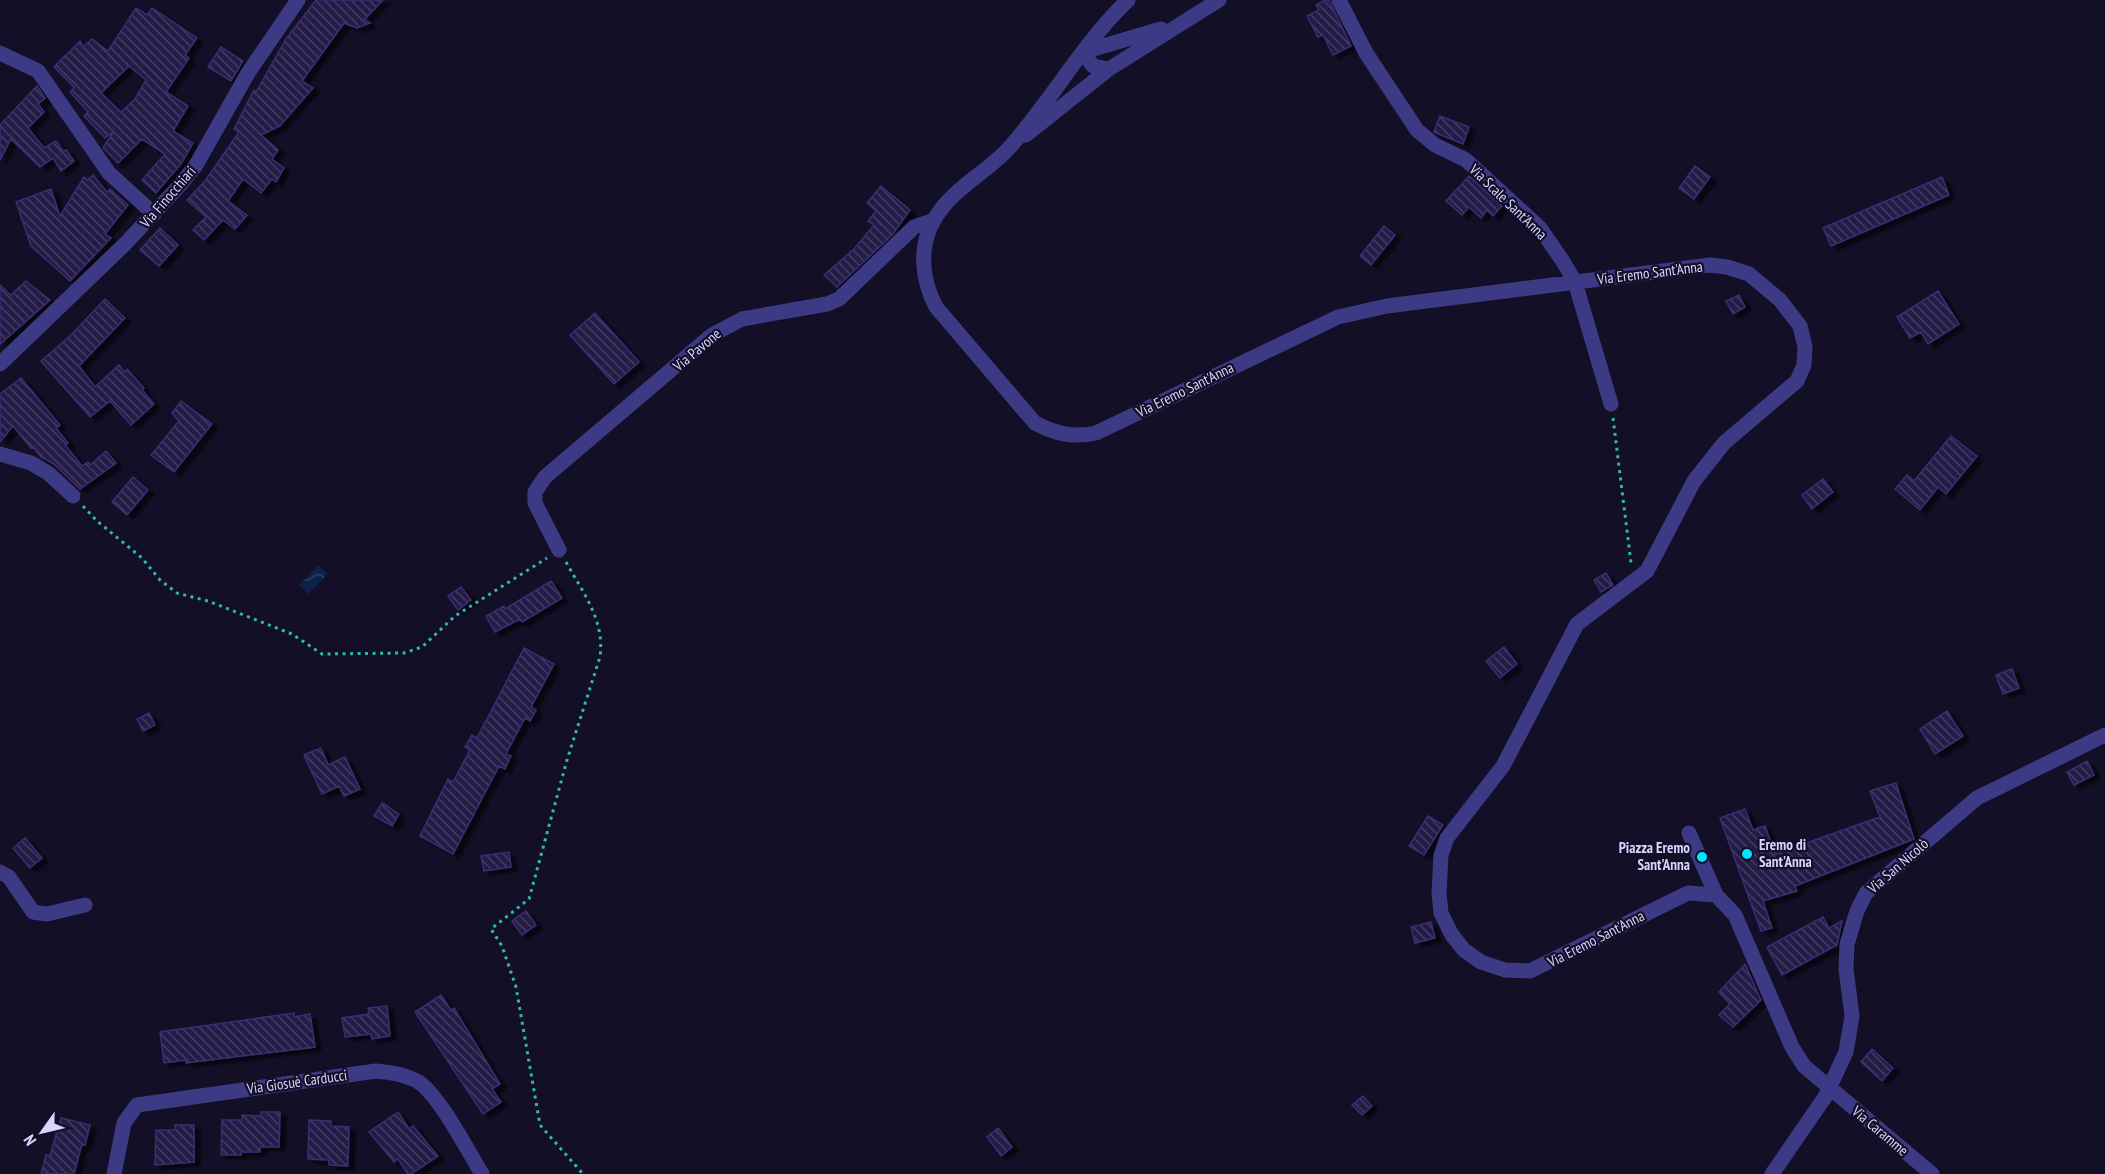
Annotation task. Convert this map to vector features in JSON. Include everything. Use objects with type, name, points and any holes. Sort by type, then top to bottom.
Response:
[{"type":"street","name":"Via Finocchiari","points":[[0,364],[35,333],[154,214],[196,165],[248,74],[298,0]]},
{"type":"street","name":"Via Eremo Sant'Anna","points":[[1128,0],[1083,52],[1010,148],[962,188],[934,220],[924,250],[923,269],[926,288],[936,307],[1035,423],[1051,431],[1078,437],[1096,433],[1338,317],[1387,306],[1710,266],[1727,267],[1749,274],[1780,300],[1800,326],[1805,347],[1804,366],[1797,381],[1724,443],[1694,481],[1647,571],[1578,624],[1503,766],[1447,838],[1441,855],[1439,892],[1441,913],[1464,950],[1481,962],[1505,970],[1530,971],[1688,893],[1716,895]]},
{"type":"street","points":[[1010,148],[1109,69],[1219,0]]},
{"type":"street","name":"Via Scale Sant'Anna","points":[[1340,0],[1366,53],[1417,130],[1435,145],[1466,160],[1540,228],[1575,282],[1611,404]]},
{"type":"street","points":[[1109,69],[1093,66],[1083,52],[1178,24]]},
{"type":"street","points":[[0,53],[38,71],[98,160],[154,214]]},
{"type":"street","name":"Via Pavone","points":[[559,550],[535,503],[535,492],[545,477],[712,335],[731,323],[827,304],[838,299],[914,227],[934,220]]},
{"type":"street","points":[[0,454],[32,463],[48,473],[73,496]]},
{"type":"street","name":"Via San Nicolò","points":[[1772,1174],[1829,1088],[1846,1052],[1852,1016],[1846,969],[1847,944],[1857,910],[1866,894],[1977,798],[2105,735]]},
{"type":"street","points":[[1689,833],[1716,895],[1735,915],[1792,1047],[1804,1066],[1829,1088]]},
{"type":"street","points":[[0,872],[9,877],[33,912],[47,914],[85,905]]},
{"type":"street","name":"Via Giosuè Carducci","points":[[114,1174],[124,1123],[137,1105],[376,1071],[405,1076],[419,1082],[432,1094],[482,1174]]},
{"type":"street","name":"Via Caramme","points":[[1829,1088],[1932,1174]]},
{"type":"path","points":[[1611,404],[1634,582]]},
{"type":"path","points":[[73,496],[97,522],[142,558],[160,580],[177,593],[208,601],[292,634],[322,654],[404,653],[422,647],[455,616],[559,550],[598,618],[602,644],[600,657],[567,760],[529,899],[491,929],[502,946],[516,987],[540,1125],[583,1174]]},
{"type":"water","points":[[319,565],[328,574],[308,594],[299,585]]},
{"type":"building","points":[[316,0],[383,0],[365,19],[370,23],[357,28],[344,23],[302,81],[313,88],[280,126],[261,135],[278,150],[272,159],[284,168],[276,182],[272,179],[261,193],[243,179],[228,201],[247,215],[235,229],[223,220],[204,240],[193,230],[206,217],[187,200],[205,181],[239,132],[234,129],[254,90],[256,92],[286,39]]},
{"type":"building","points":[[1329,0],[1351,46],[1333,55],[1323,35],[1318,37],[1307,16],[1319,10],[1316,5]]},
{"type":"building","points":[[136,8],[147,15],[152,8],[197,38],[185,55],[189,58],[166,92],[188,106],[173,131],[193,143],[181,164],[156,193],[142,180],[165,154],[142,139],[118,163],[103,148],[114,131],[105,138],[84,116],[88,112],[70,92],[74,87],[54,67],[80,41],[83,47],[92,39],[108,51]],"holes":[[[129,66],[146,80],[135,99],[121,112],[101,93]]]},
{"type":"building","points":[[221,47],[243,61],[231,81],[208,67]]},
{"type":"building","points":[[37,86],[45,98],[38,104],[44,112],[28,128],[44,148],[56,141],[63,151],[66,150],[74,161],[61,171],[53,158],[40,167],[11,139],[0,160],[0,125]]},
{"type":"building","points":[[1440,116],[1469,127],[1463,144],[1434,132]]},
{"type":"building","points":[[1695,166],[1710,177],[1694,199],[1679,188]]},
{"type":"building","points":[[93,175],[107,192],[110,189],[128,205],[105,234],[111,238],[70,281],[31,246],[16,202],[51,189],[60,216],[84,177],[87,180]]},
{"type":"building","points":[[1469,176],[1502,206],[1493,216],[1487,210],[1481,218],[1469,207],[1462,215],[1446,201]]},
{"type":"building","points":[[1942,177],[1949,195],[1831,246],[1823,228]]},
{"type":"building","points":[[881,186],[910,210],[893,234],[837,287],[824,275],[854,249],[874,225],[868,221],[876,211],[867,203]]},
{"type":"building","points":[[1384,226],[1395,235],[1371,265],[1360,256]]},
{"type":"building","points":[[160,228],[178,245],[159,266],[140,250]]},
{"type":"building","points":[[26,281],[50,300],[0,344],[0,285],[11,295]]},
{"type":"building","points":[[1938,291],[1959,324],[1928,344],[1921,332],[1910,338],[1897,317]]},
{"type":"building","points":[[1739,295],[1745,307],[1733,314],[1726,301]]},
{"type":"building","points":[[105,299],[125,318],[79,366],[95,387],[119,365],[124,372],[127,369],[144,388],[142,390],[154,404],[131,425],[110,401],[90,417],[41,361],[70,336]]},
{"type":"building","points":[[595,313],[639,362],[614,384],[570,335]]},
{"type":"building","points":[[21,378],[60,425],[56,428],[68,443],[65,445],[82,466],[88,462],[90,465],[106,451],[116,463],[80,489],[54,464],[41,457],[33,447],[31,448],[13,426],[0,442],[0,394]]},
{"type":"building","points":[[181,401],[212,424],[174,472],[151,455],[179,421],[172,413]]},
{"type":"building","points":[[1951,436],[1977,456],[1946,494],[1938,487],[1920,510],[1895,489],[1907,475],[1914,481]]},
{"type":"building","points":[[133,477],[148,490],[127,515],[112,502]]},
{"type":"building","points":[[1823,479],[1833,492],[1812,509],[1802,495]]},
{"type":"building","points":[[1606,573],[1613,585],[1601,592],[1594,580]]},
{"type":"building","points":[[551,581],[562,598],[522,622],[520,619],[495,632],[486,616],[504,606],[505,609]]},
{"type":"building","points":[[461,587],[471,600],[458,610],[448,596]]},
{"type":"building","points":[[1504,647],[1517,664],[1500,678],[1486,661]]},
{"type":"building","points":[[524,648],[554,664],[531,707],[536,710],[530,721],[525,718],[506,754],[511,756],[505,769],[499,766],[453,854],[420,836],[448,779],[453,782],[470,750],[465,747],[472,735],[477,738]]},
{"type":"building","points":[[2012,669],[2019,688],[2003,694],[1996,675]]},
{"type":"building","points":[[1947,711],[1963,736],[1935,754],[1920,729]]},
{"type":"building","points":[[149,713],[155,725],[143,731],[137,719]]},
{"type":"building","points":[[321,748],[328,765],[345,757],[360,789],[344,796],[339,786],[322,794],[304,755]]},
{"type":"building","points":[[2087,761],[2094,775],[2074,785],[2067,772]]},
{"type":"building","points":[[1896,783],[1914,839],[1795,886],[1797,891],[1763,901],[1772,928],[1761,931],[1720,818],[1745,809],[1753,830],[1765,826],[1775,854],[1880,817],[1870,791]]},
{"type":"building","points":[[382,803],[399,814],[392,826],[374,816]]},
{"type":"building","points":[[1428,816],[1443,825],[1424,855],[1409,846]]},
{"type":"building","points":[[25,838],[42,858],[30,868],[13,848]]},
{"type":"building","points":[[509,852],[511,867],[484,871],[481,856]]},
{"type":"building","points":[[526,911],[536,925],[522,935],[512,921]]},
{"type":"building","points":[[1823,917],[1829,928],[1842,921],[1837,945],[1782,975],[1767,947]]},
{"type":"building","points":[[1431,922],[1435,938],[1415,943],[1411,927]]},
{"type":"building","points":[[1745,964],[1761,1000],[1733,1027],[1719,1015],[1730,1004],[1719,992]]},
{"type":"building","points":[[441,995],[451,1010],[454,1008],[500,1084],[492,1089],[501,1102],[483,1114],[415,1012]]},
{"type":"building","points":[[387,1006],[390,1036],[372,1039],[371,1034],[345,1037],[342,1018],[369,1014],[368,1008]]},
{"type":"building","points":[[294,1013],[294,1017],[310,1014],[315,1047],[186,1063],[186,1060],[164,1063],[160,1032]]},
{"type":"building","points":[[1872,1049],[1893,1068],[1882,1081],[1861,1062]]},
{"type":"building","points":[[1363,1096],[1372,1106],[1362,1115],[1352,1105]]},
{"type":"building","points":[[261,1112],[280,1112],[279,1147],[260,1147],[260,1152],[241,1152],[241,1155],[221,1155],[222,1120],[242,1120],[242,1115],[261,1116]]},
{"type":"building","points":[[398,1112],[409,1129],[413,1126],[438,1156],[411,1174],[408,1174],[398,1159],[394,1162],[369,1132]]},
{"type":"building","points":[[61,1118],[90,1125],[85,1145],[82,1144],[74,1174],[41,1174],[46,1155],[50,1156]]},
{"type":"building","points":[[309,1120],[331,1121],[331,1126],[349,1127],[348,1166],[329,1165],[329,1160],[308,1159]]},
{"type":"building","points":[[175,1125],[194,1125],[194,1162],[155,1165],[156,1130],[175,1130]]},
{"type":"building","points":[[998,1128],[1012,1147],[1001,1156],[987,1137]]},
{"type":"place","name":"Eremo di Sant'Anna","points":[[1747,854]]},
{"type":"place","name":"Piazza Eremo Sant'Anna","points":[[1702,857]]}]
